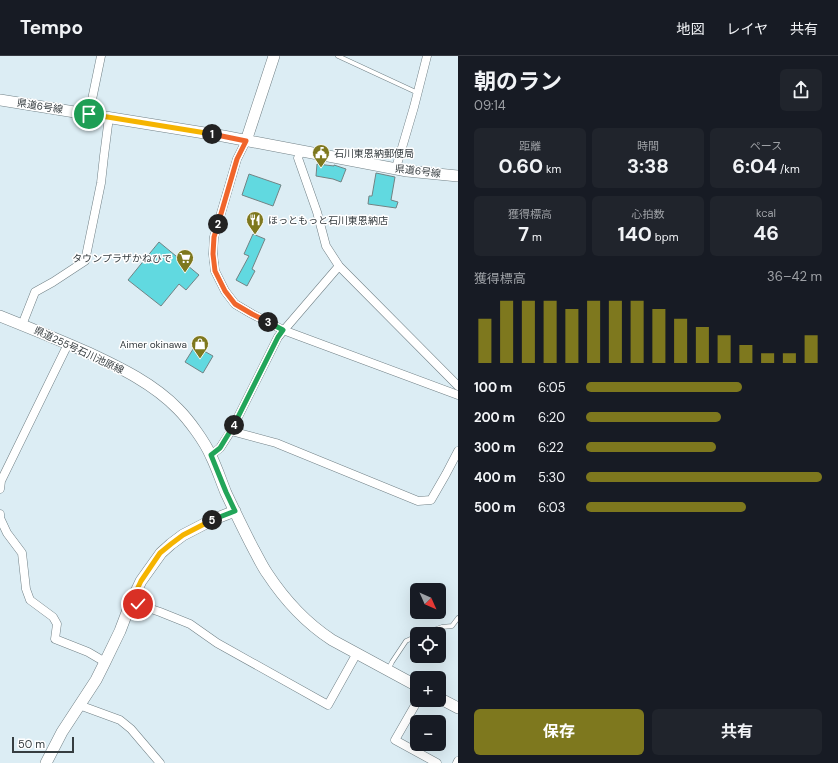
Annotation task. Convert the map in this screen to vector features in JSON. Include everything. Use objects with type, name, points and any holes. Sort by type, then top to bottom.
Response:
[{"type":"main road","points":[[246,141],[274,56]]},
{"type":"main road","name":"県道6号線","points":[[0,100],[223,136],[407,170],[458,176]]},
{"type":"main road","name":"県道255号石川池原線","points":[[0,316],[113,364],[166,397],[190,423],[211,455],[242,528],[266,573],[290,602],[319,632],[410,682]]},
{"type":"main road","points":[[46,763],[62,732],[96,680],[120,631],[141,581],[160,553],[183,535],[212,520],[235,511]]},
{"type":"main road","points":[[446,702],[458,708]]},
{"type":"street","points":[[89,114],[101,56]]},
{"type":"street","points":[[396,168],[427,56]]},
{"type":"street","points":[[22,325],[35,292],[54,282],[85,261],[101,183],[109,117]]},
{"type":"street","points":[[246,141],[237,159],[214,237],[213,254],[215,271],[225,291],[235,304],[283,330],[458,395]]},
{"type":"street","points":[[301,150],[298,158],[317,212],[326,246],[339,266],[458,386]]},
{"type":"street","points":[[211,455],[220,448],[231,431],[278,337],[339,266]]},
{"type":"street","points":[[0,489],[1,481],[68,344]]},
{"type":"street","points":[[231,431],[276,443],[418,501],[431,500],[458,451]]},
{"type":"street","points":[[0,514],[0,518],[7,534],[22,552],[26,589],[30,600],[53,617],[57,624],[55,640],[88,652],[105,662]]},
{"type":"street","points":[[131,602],[190,624],[218,643],[328,705],[357,653]]},
{"type":"street","points":[[79,705],[120,720],[131,729],[160,763]]},
{"type":"street","points":[[414,707],[395,740],[437,763]]},
{"type":"lane","points":[[338,56],[418,93]]},
{"type":"lane","points":[[440,627],[452,626],[458,618]]},
{"type":"lane","points":[[388,670],[406,641],[410,639]]},
{"type":"building","points":[[317,164],[334,165],[346,169],[341,182],[316,176]]},
{"type":"building","points":[[376,173],[395,177],[391,200],[398,202],[396,208],[368,204],[369,196],[372,196]]},
{"type":"building","points":[[249,174],[281,185],[273,206],[242,195]]},
{"type":"building","points":[[253,234],[265,239],[252,269],[255,271],[247,286],[236,280],[249,256],[244,254]]},
{"type":"building","points":[[159,242],[199,275],[186,290],[179,284],[161,306],[128,280]]},
{"type":"building","points":[[195,346],[213,356],[203,373],[185,362]]},
{"type":"place","name":"石川東恩納郵便局","points":[[321,168]]},
{"type":"place","name":"ほっともっと石川東恩納店","points":[[255,235]]},
{"type":"place","name":"タウンプラザかねひで","points":[[185,273]]},
{"type":"place","name":"Aimer okinawa","points":[[200,359]]},
{"type":"route","points":[[89,114],[246,141],[237,159],[214,237],[213,254],[215,271],[225,291],[235,304],[283,330],[278,337],[231,431],[220,448],[211,455],[235,511],[212,520],[183,535],[160,553],[141,581],[131,602],[138,604]]}]
